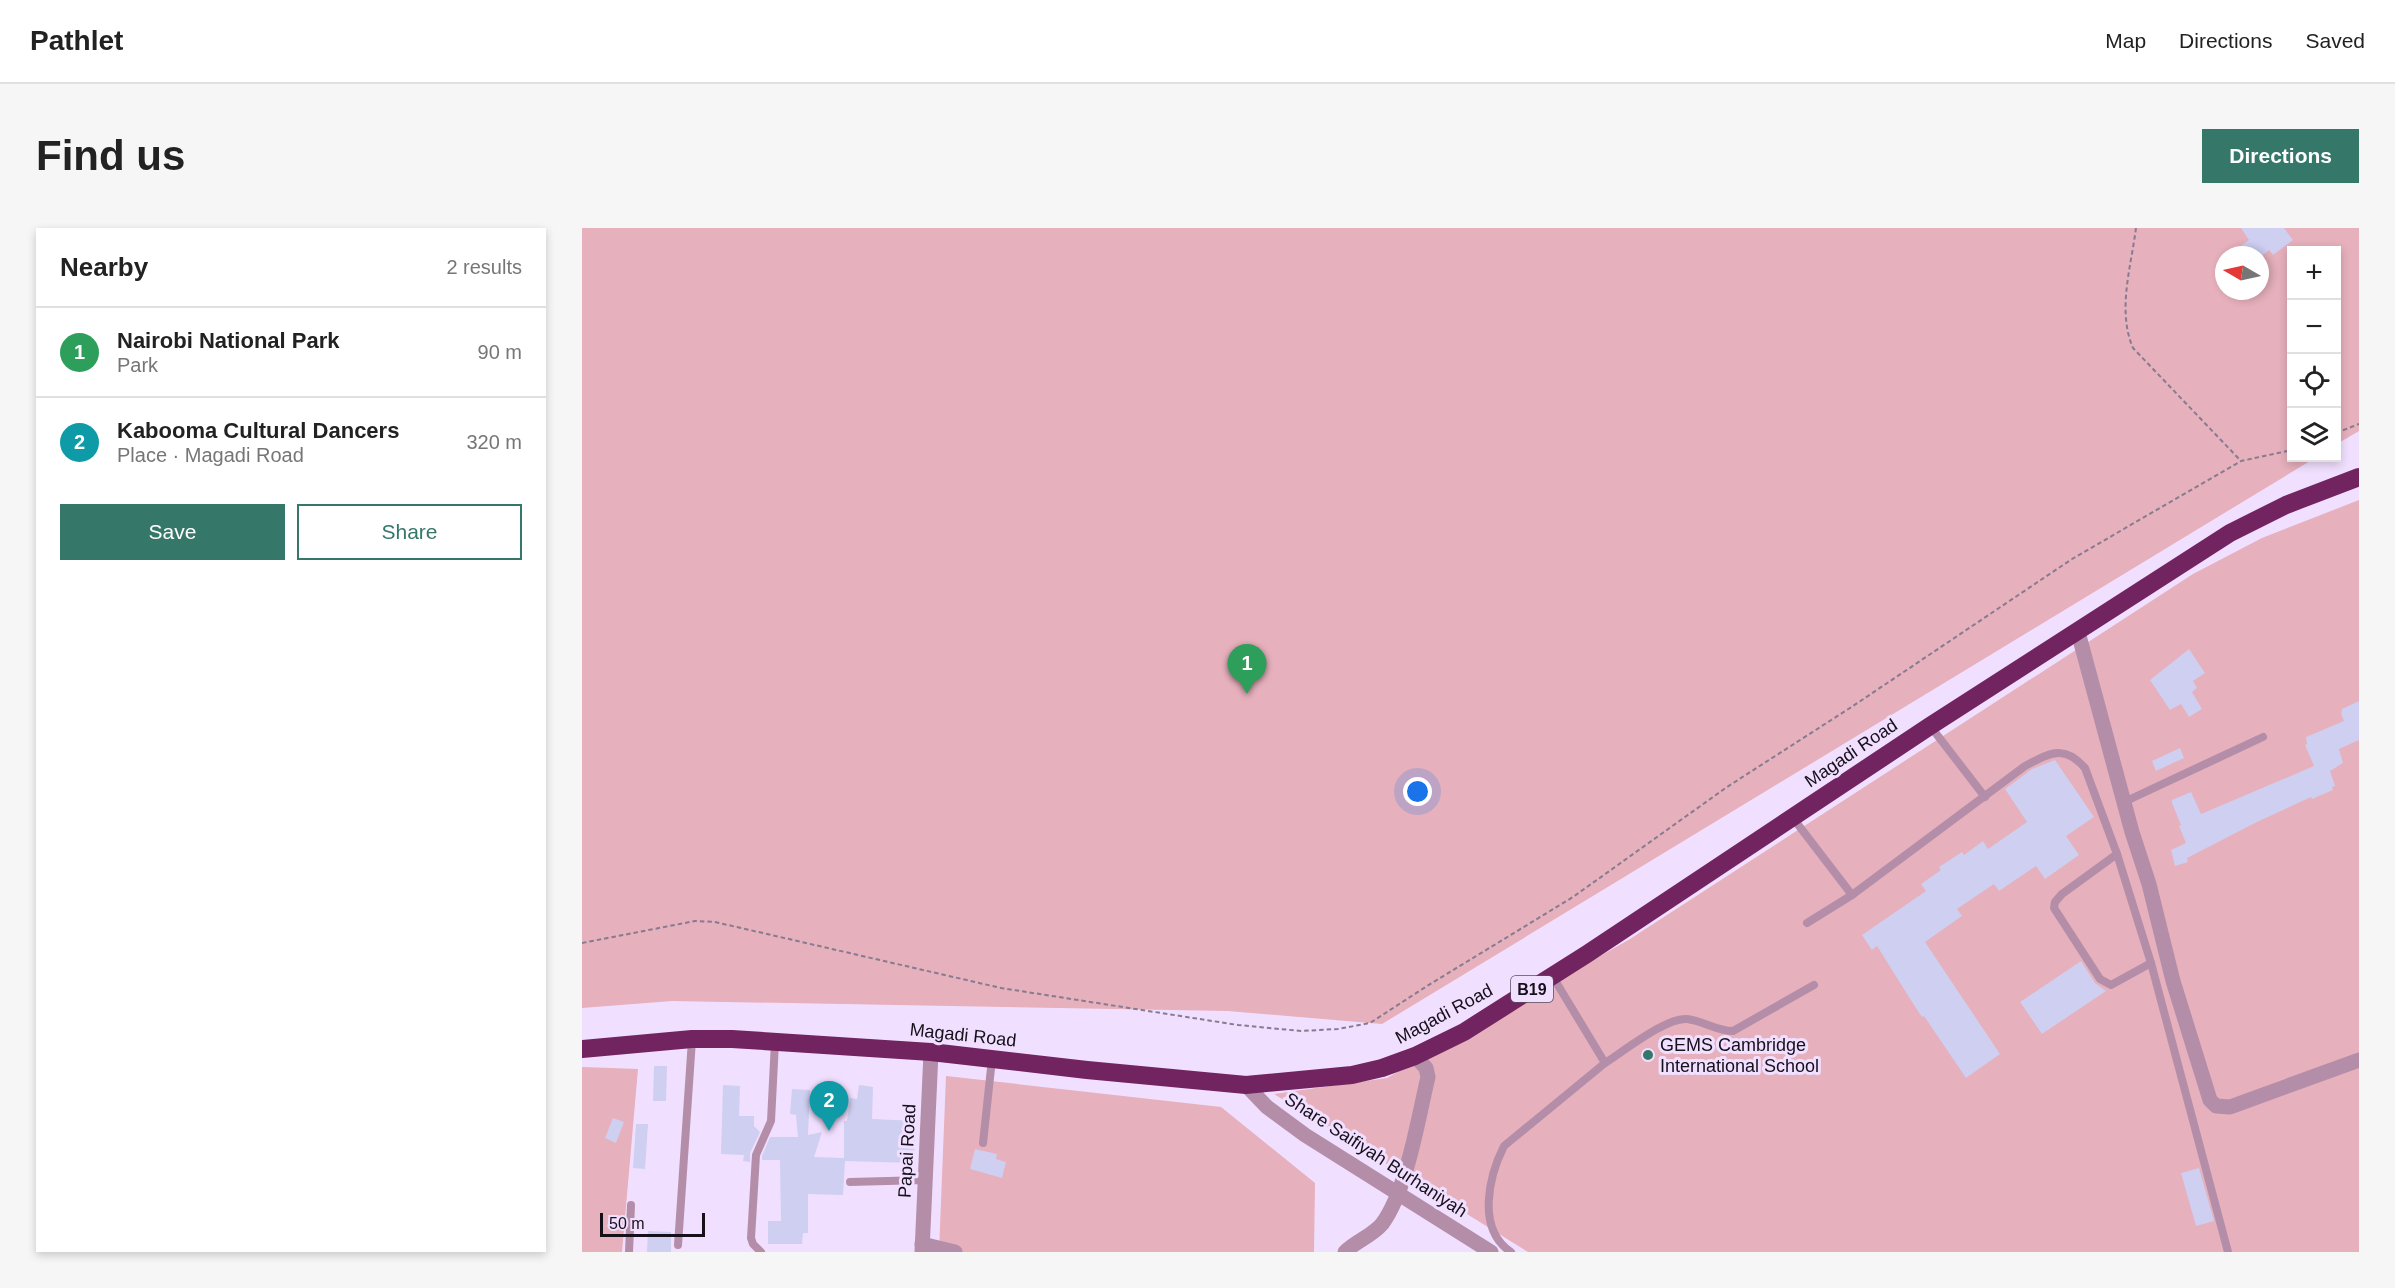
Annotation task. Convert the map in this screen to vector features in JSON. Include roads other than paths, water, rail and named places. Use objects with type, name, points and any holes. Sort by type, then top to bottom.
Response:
[{"type":"highway","name":"Magadi Road","points":[[582,1049],[692,1039],[775,1042],[931,1052],[1246,1084],[1352,1075],[1415,1056],[1464,1032],[1552,976],[1930,726],[2230,533],[2286,505],[2359,477]]},
{"type":"street","points":[[2078,632],[2124,802],[2149,884],[2173,981],[2210,1100],[2216,1106],[2230,1107],[2359,1060]]},
{"type":"street","name":"Papai Road","points":[[922,1248],[931,1052]]},
{"type":"street","points":[[1345,1252],[1378,1228],[1399,1193],[1428,1077],[1426,1068],[1415,1056]]},
{"type":"street","name":"Share Saifiyah Burhaniyah","points":[[1246,1084],[1280,1118],[1491,1252]]},
{"type":"street","points":[[922,1248],[955,1252]]},
{"type":"lane","points":[[1930,726],[1984,797]]},
{"type":"lane","points":[[2124,802],[2263,737]]},
{"type":"lane","points":[[1807,923],[1852,895],[2025,766],[2048,754],[2061,752],[2071,754],[2085,768],[2151,963],[2228,1252]]},
{"type":"lane","points":[[1793,817],[1852,895]]},
{"type":"lane","points":[[2116,854],[2062,894],[2055,902],[2054,908],[2102,982],[2111,985],[2151,963]]},
{"type":"lane","points":[[1552,976],[1605,1063]]},
{"type":"lane","points":[[1511,1252],[1496,1235],[1488,1203],[1491,1180],[1504,1146],[1605,1063],[1676,1020],[1697,1021],[1721,1031],[1733,1031],[1814,985]]},
{"type":"lane","points":[[678,1245],[692,1039]]},
{"type":"lane","points":[[761,1252],[753,1244],[751,1238],[756,1155],[771,1121],[775,1042]]},
{"type":"lane","points":[[983,1143],[993,1059]]},
{"type":"lane","points":[[850,1182],[925,1180]]},
{"type":"lane","points":[[629,1252],[631,1205]]},
{"type":"place","name":"Nairobi National Park","points":[[1247,694]]},
{"type":"place","name":"GEMS Cambridge International School","points":[[1648,1055]]},
{"type":"place","name":"Kabooma Cultural Dancers","points":[[829,1131]]}]
